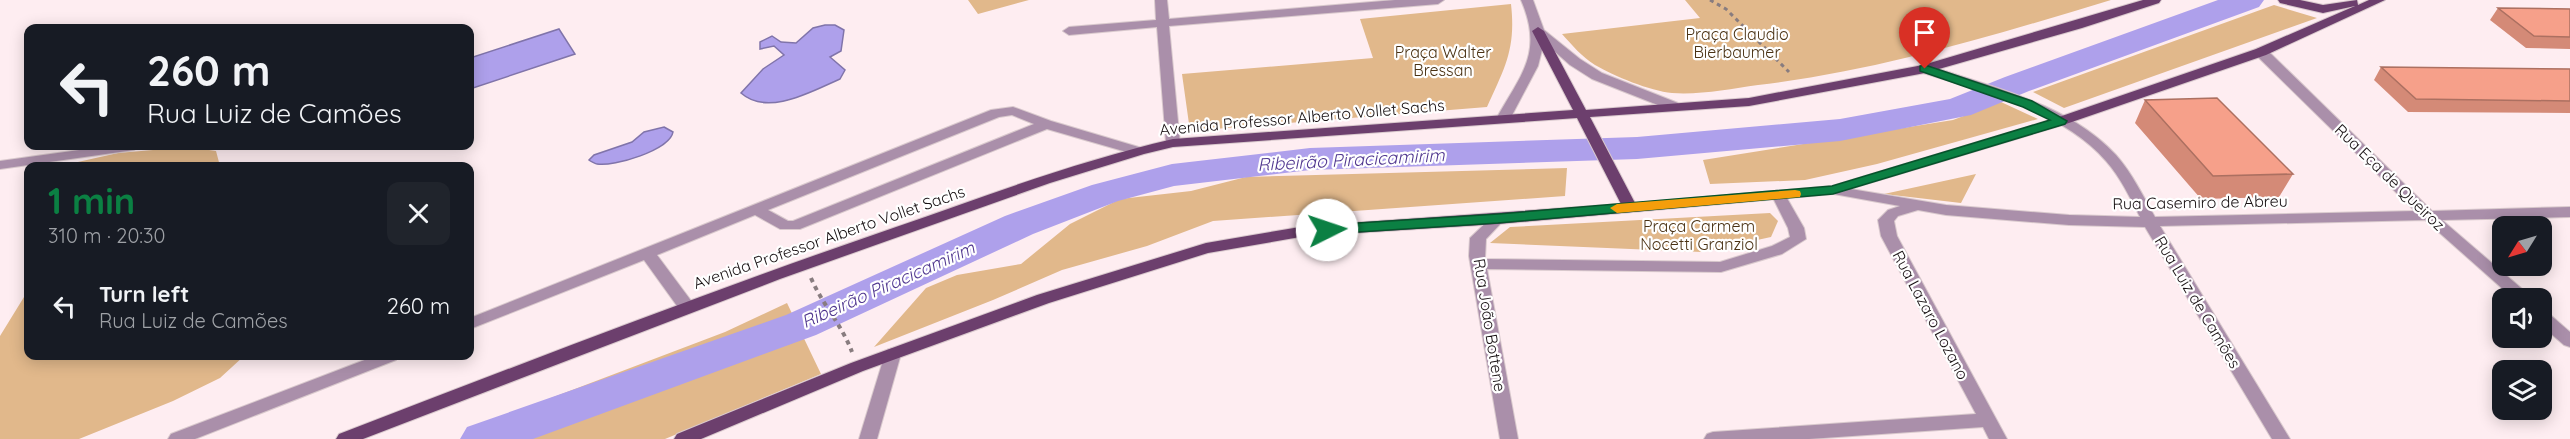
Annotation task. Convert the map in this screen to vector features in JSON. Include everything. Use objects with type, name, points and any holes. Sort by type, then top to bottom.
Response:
[{"type":"main road","name":"Avenida Professor Alberto Vollet Sachs","points":[[345,439],[686,306],[1066,172],[1137,151],[1173,143],[1582,112],[1749,102],[1925,69],[2078,25],[2155,0]]},
{"type":"main road","points":[[2284,0],[2309,7],[2336,8],[2365,0]]},
{"type":"main road","points":[[683,439],[826,379],[1043,299],[1206,248],[1306,231],[1498,219],[1833,190],[2061,121],[2261,52],[2379,0]]},
{"type":"main road","points":[[1538,32],[1630,207]]},
{"type":"street","points":[[1161,0],[1173,143]]},
{"type":"street","points":[[1069,31],[1358,3],[1438,0]]},
{"type":"street","points":[[1503,119],[1534,57],[1538,32],[1527,0]]},
{"type":"street","points":[[1538,32],[1575,62],[1597,76],[1673,106]]},
{"type":"street","name":"Rua Eça de Queiroz","points":[[2261,52],[2428,215],[2511,288]]},
{"type":"street","name":"Rua Luiz de Camões","points":[[1925,69],[2027,104],[2061,121],[2101,148],[2127,181],[2149,222],[2281,439]]},
{"type":"street","points":[[474,322],[996,113],[1013,111],[1046,124],[1137,151]]},
{"type":"street","points":[[758,210],[785,226],[803,223],[1046,124]]},
{"type":"street","points":[[0,165],[106,150]]},
{"type":"street","name":"Rua Casemiro de Abreu","points":[[1833,190],[1917,207],[2069,220],[2149,222],[2570,212]]},
{"type":"street","points":[[1478,264],[1721,267],[1777,250],[1798,239],[1796,228],[1779,196]]},
{"type":"street","name":"Rua Lazaro Lozano","points":[[1917,207],[1893,213],[1886,220],[1889,236],[1998,439]]},
{"type":"street","name":"Rua João Bottene","points":[[1498,219],[1478,238],[1478,264],[1509,439]]},
{"type":"street","points":[[648,254],[686,306]]},
{"type":"street","points":[[2552,325],[2570,341]]},
{"type":"street","points":[[868,439],[893,354]]},
{"type":"street","points":[[177,439],[380,360]]},
{"type":"street","points":[[1713,439],[1986,420]]},
{"type":"path","points":[[1710,0],[1726,9],[1789,72]]},
{"type":"path","points":[[816,292],[849,341]]},
{"type":"green space","points":[[968,0],[1029,0],[978,14]]},
{"type":"green space","name":"Praça Claudio Bierbaumer","points":[[1685,0],[2111,0],[1980,39],[1848,71],[1693,93],[1663,92],[1612,74],[1595,65],[1577,51],[1562,34],[1700,18]]},
{"type":"green space","name":"Praça Walter Bressan","points":[[1511,4],[1512,33],[1508,57],[1487,107],[1190,131],[1182,74],[1373,58],[1360,19]]},
{"type":"green space","points":[[2274,5],[2317,18],[2064,108],[2033,92]]},
{"type":"green space","points":[[2001,102],[2038,119],[1877,164],[1805,180],[1710,184],[1703,160],[1953,120]]},
{"type":"green space","points":[[153,150],[209,150],[216,151],[219,162],[78,162],[118,153]]},
{"type":"green space","points":[[1567,168],[1565,196],[1213,221],[1147,246],[1062,270],[874,347],[926,288],[957,275],[1021,264],[1070,224],[1120,199],[1191,191],[1246,177]]},
{"type":"green space","points":[[1976,174],[1961,203],[1884,194]]},
{"type":"green space","name":"Praça Carmem Nocetti Granziol","points":[[1770,213],[1778,221],[1771,237],[1702,252],[1490,243],[1510,227]]},
{"type":"green space","points":[[24,297],[24,360],[240,360],[220,378],[173,401],[79,439],[0,439],[0,336]]},
{"type":"green space","points":[[787,303],[821,374],[665,439],[477,439],[551,398],[725,332]]},
{"type":"shaded area","points":[[835,25],[844,30],[841,51],[830,57],[845,70],[840,79],[790,100],[777,102],[764,103],[752,100],[741,93],[763,69],[784,55],[774,46],[760,49],[760,42],[772,36],[781,42],[796,43],[813,28]]},
{"type":"shaded area","points":[[559,29],[575,54],[474,88],[474,57]]},
{"type":"shaded area","points":[[664,127],[673,132],[670,139],[652,151],[616,163],[597,164],[589,160],[594,155],[632,142],[644,132]]},
{"type":"building","points":[[2498,8],[2570,9],[2570,37],[2534,36]]},
{"type":"building","points":[[2381,67],[2570,69],[2570,101],[2416,99]]},
{"type":"building","points":[[2217,98],[2293,174],[2213,176],[2145,100]]},
{"type":"waterway","name":"Ribeirão Piracicamirim","points":[[483,439],[801,325],[1019,225],[1105,193],[1172,175],[1310,159],[1637,148],[1840,130],[1959,108],[2017,84],[2248,0]]},
{"type":"slow traffic","points":[[1617,208],[1795,194]]},
{"type":"route","points":[[1327,230],[1498,219],[1833,190],[2061,121],[2027,104],[1925,69]]}]
